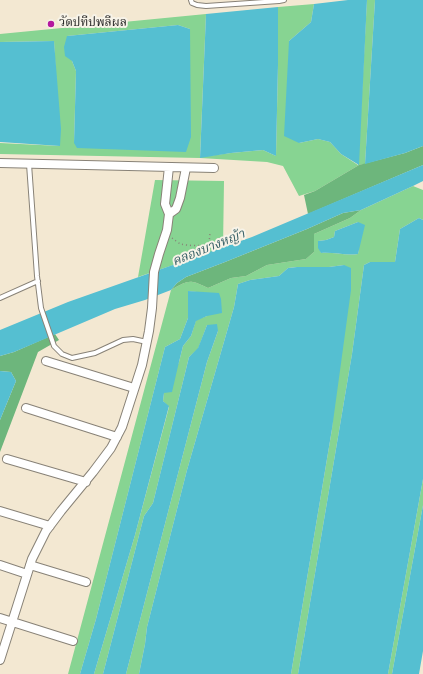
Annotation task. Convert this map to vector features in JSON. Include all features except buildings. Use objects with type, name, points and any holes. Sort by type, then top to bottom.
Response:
[{"type":"street","points":[[0,164],[214,168]]},
{"type":"street","points":[[0,660],[30,565],[46,531],[86,482],[111,448],[122,427],[142,365],[147,342],[152,308],[154,272],[166,233],[169,214],[164,204],[169,167]]},
{"type":"street","points":[[169,214],[176,210],[186,168]]},
{"type":"street","points":[[46,361],[134,388]]},
{"type":"street","points":[[26,408],[117,437]]},
{"type":"street","points":[[8,459],[86,482]]},
{"type":"street","points":[[0,511],[50,526]]},
{"type":"street","points":[[0,565],[27,574]]},
{"type":"street","points":[[30,565],[86,582]]},
{"type":"street","points":[[0,618],[73,641]]},
{"type":"lane","points":[[191,0],[192,3],[197,5],[206,6],[284,0]]},
{"type":"lane","points":[[29,164],[41,310],[54,346],[62,354],[72,358],[95,353],[123,340],[133,339],[147,342]]},
{"type":"lane","points":[[0,298],[38,281]]},
{"type":"path","points":[[166,233],[180,244],[204,246],[209,244],[210,233]]},
{"type":"green space","points":[[367,0],[375,0],[365,164],[359,165],[315,191],[299,196],[283,166],[267,162],[200,158],[0,154],[0,143],[60,146],[54,41],[0,42],[0,34],[206,14],[200,157],[263,150],[276,156],[278,7],[314,4],[311,22],[289,41],[299,143],[318,139],[330,142],[341,154],[358,165]],"holes":[[[178,25],[190,29],[74,143],[76,71],[72,61],[67,36]]]},
{"type":"green space","points":[[423,146],[423,165],[308,214],[304,195],[315,191],[359,165],[405,153]]},
{"type":"green space","points":[[155,180],[224,181],[223,248],[138,277]]},
{"type":"green space","points":[[413,186],[423,190],[423,220],[419,218],[400,229],[395,262],[370,262],[364,265],[352,354],[298,674],[291,674],[332,429],[344,265],[288,268],[279,276],[250,280],[238,284],[234,307],[187,470],[147,627],[139,674],[126,674],[207,362],[218,331],[207,325],[198,349],[189,357],[153,503],[144,516],[103,674],[94,674],[135,535],[169,407],[163,401],[164,393],[179,362],[183,346],[191,336],[196,320],[207,316],[205,293],[188,291],[188,318],[180,339],[165,347],[96,619],[80,674],[68,674],[171,290],[189,282],[197,283],[208,288],[231,278],[246,276],[267,265],[306,259],[314,252],[314,234],[350,218],[361,210]],"holes":[[[358,222],[358,254],[349,255],[321,253],[318,241],[334,237],[335,231]]]},
{"type":"green space","points":[[361,210],[350,218],[314,234],[314,252],[306,259],[267,265],[246,276],[231,278],[208,288],[197,283],[189,282],[171,290],[177,283],[186,277],[307,229],[343,213]]},
{"type":"green space","points":[[55,334],[59,340],[38,352],[0,452],[0,420],[16,381],[11,372],[0,371],[0,356],[14,352]]},
{"type":"green space","points":[[423,479],[423,505],[392,674],[388,674]]},
{"type":"water","points":[[348,0],[367,0],[359,165],[341,154],[330,142],[318,139],[299,143],[284,136],[289,41],[311,22],[314,4]]},
{"type":"water","points":[[375,0],[423,0],[423,146],[405,153],[365,164]]},
{"type":"water","points":[[278,7],[276,156],[263,150],[200,158],[206,14]]},
{"type":"water","points":[[178,25],[190,29],[191,137],[186,152],[77,148],[74,143],[76,71],[72,61],[65,56],[64,47],[67,36]]},
{"type":"water","points":[[54,41],[61,129],[60,146],[0,142],[0,42]]},
{"type":"water","points":[[423,165],[423,181],[361,210],[343,213],[307,229],[186,277],[177,283],[171,290],[115,309],[14,352],[0,356],[0,330],[68,302],[252,237]]},
{"type":"water","points":[[419,218],[423,220],[423,479],[388,674],[298,674],[352,354],[364,265],[370,262],[395,262],[400,229]]},
{"type":"water","points":[[358,222],[365,225],[358,254],[349,255],[321,253],[318,248],[318,241],[334,237],[335,231]]},
{"type":"water","points":[[344,265],[351,268],[351,290],[332,429],[291,674],[139,674],[147,627],[187,470],[234,307],[238,284],[250,280],[279,276],[288,268]]},
{"type":"water","points":[[188,291],[219,293],[222,313],[207,316],[196,321],[191,336],[183,346],[172,392],[164,393],[163,401],[169,406],[135,535],[94,674],[80,674],[96,619],[165,347],[180,339],[188,318]]},
{"type":"water","points":[[217,324],[218,331],[207,362],[126,674],[103,674],[144,516],[153,503],[189,357],[198,348],[207,325]]},
{"type":"water","points":[[0,371],[11,372],[16,381],[0,420]]},
{"type":"water","points":[[423,505],[423,651],[419,674],[392,674]]},
{"type":"place","name":"วัดปทีปพลีผล","points":[[51,24]]},
{"type":"water label","name":"คลองบางหญ้า","points":[[209,249]]}]
